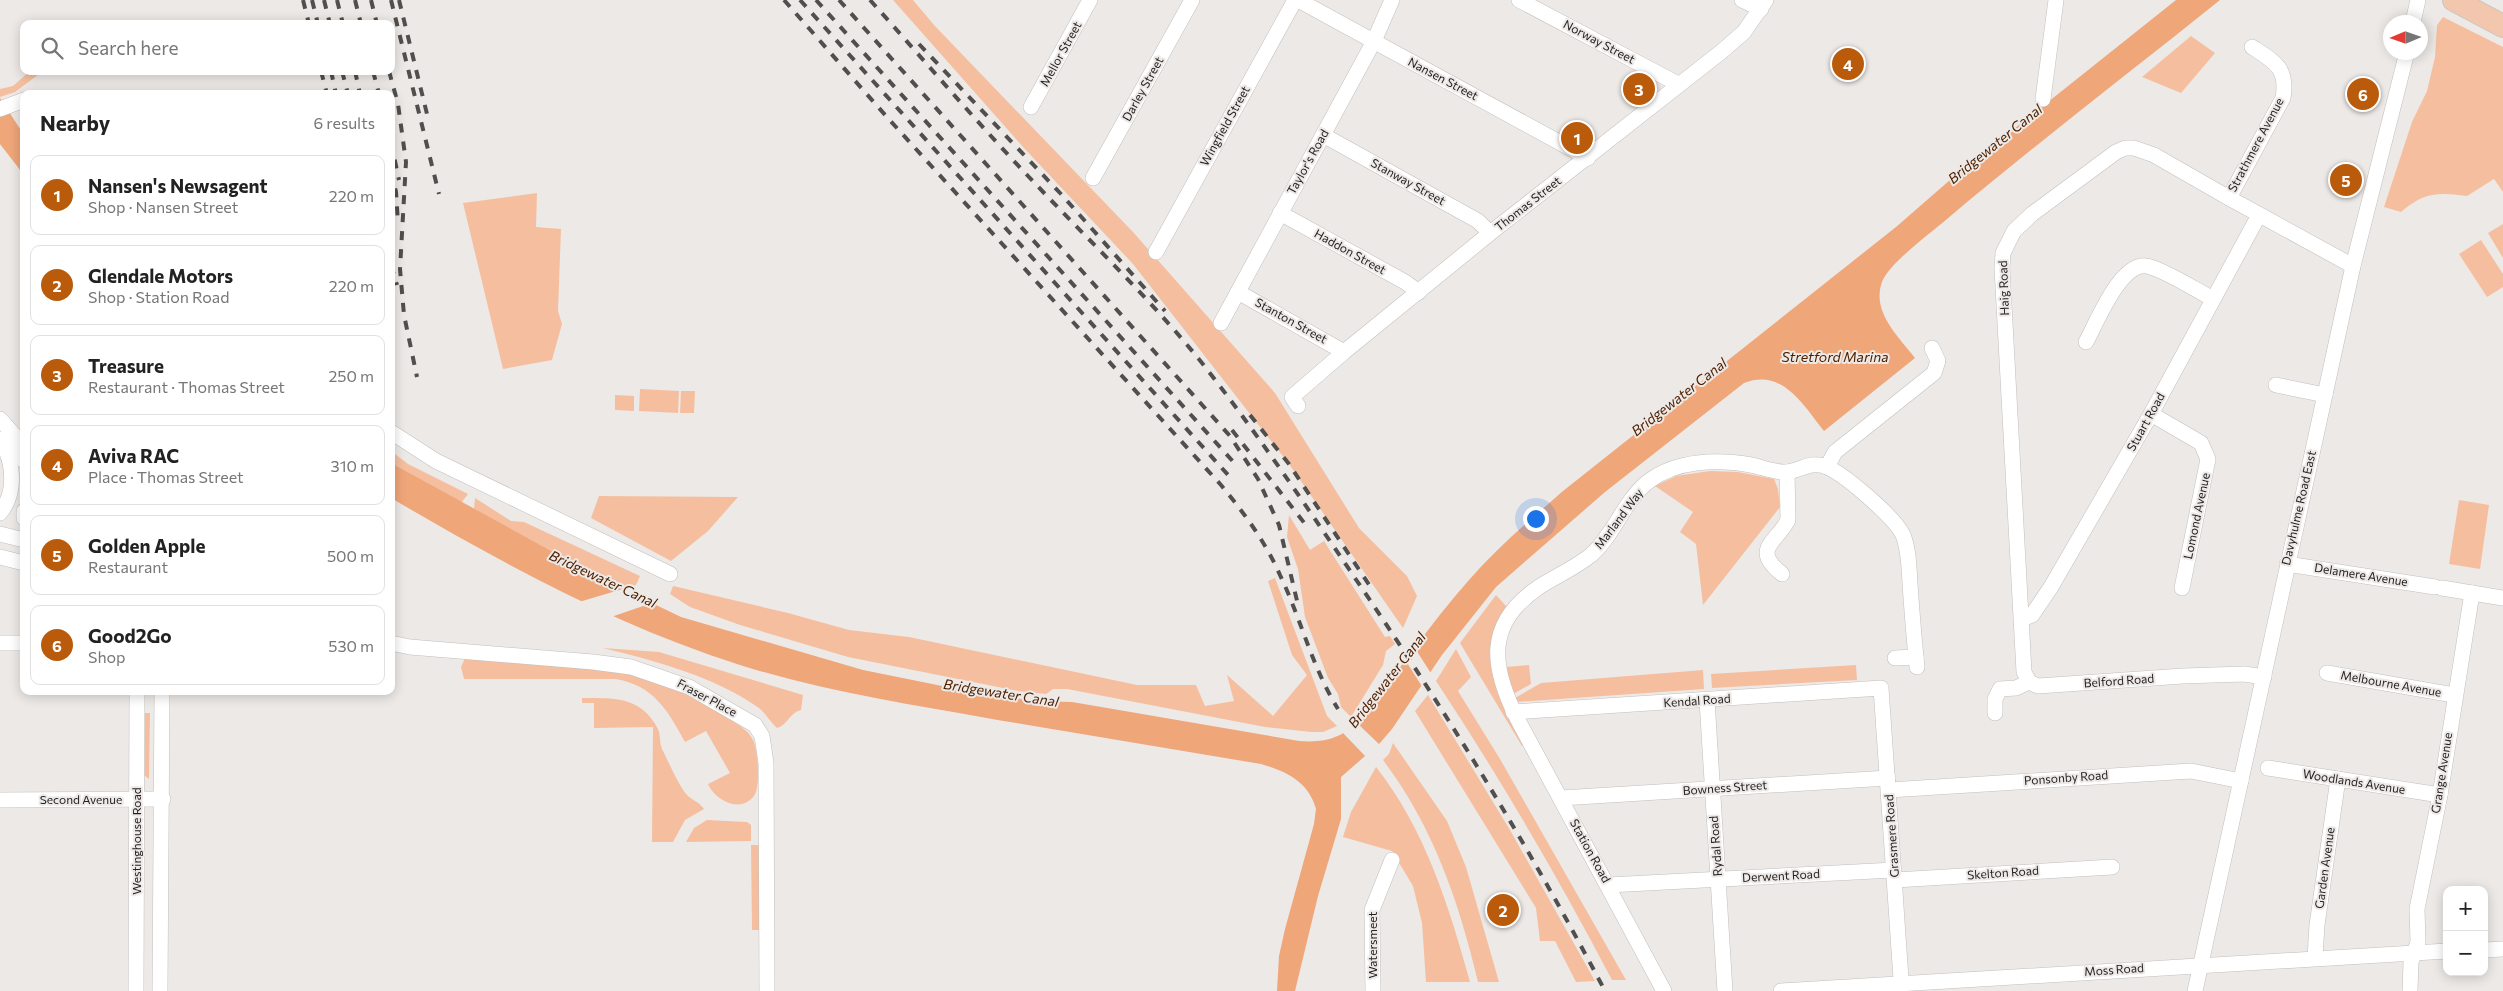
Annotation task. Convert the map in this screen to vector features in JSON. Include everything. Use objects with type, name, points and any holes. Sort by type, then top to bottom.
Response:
[{"type":"highway","points":[[2454,0],[2503,26]]},
{"type":"street","name":"Mellor Street","points":[[1031,107],[1090,0]]},
{"type":"street","name":"Darley Street","points":[[1093,178],[1192,0]]},
{"type":"street","name":"Nansen Street","points":[[1296,0],[1588,158]]},
{"type":"street","name":"Wingfield Street","points":[[1156,252],[1296,0]]},
{"type":"street","name":"Taylor's Road","points":[[1221,323],[1374,41],[1392,0]]},
{"type":"street","name":"Norway Street","points":[[1519,0],[1678,84]]},
{"type":"street","points":[[1742,0],[1764,5]]},
{"type":"street","points":[[2043,99],[2056,0]]},
{"type":"street","points":[[2415,15],[2418,0]]},
{"type":"street","name":"Thomas Street","points":[[1298,406],[1292,397],[1344,352],[1490,233],[1588,158],[1744,32],[1764,5]]},
{"type":"street","name":"Strathmere Avenue","points":[[2229,198],[2283,98],[2285,86],[2281,70],[2275,62],[2252,46]]},
{"type":"street","name":"Davyhulme Road East","points":[[2195,991],[2242,781],[2324,395],[2353,266],[2404,60]]},
{"type":"street","points":[[0,109],[20,102]]},
{"type":"street","name":"Stanway Street","points":[[1323,135],[1478,221],[1490,233]]},
{"type":"street","name":"Haig Road","points":[[2029,682],[2024,672],[2002,268],[2007,244],[2014,231],[2032,214],[2124,148],[2134,148],[2154,155],[2353,266]]},
{"type":"street","name":"Haddon Street","points":[[1280,213],[1405,282],[1419,292]]},
{"type":"street","name":"Stuart Road","points":[[2022,619],[2032,615],[2051,587],[2151,414],[2259,215]]},
{"type":"street","points":[[2086,342],[2122,276],[2133,268],[2149,266],[2213,298]]},
{"type":"street","name":"Stanton Street","points":[[1238,292],[1344,352]]},
{"type":"street","points":[[1895,658],[1916,662],[1908,560],[1903,536],[1897,525],[1872,500],[1827,467],[1835,452],[1934,373],[1938,361],[1932,348]]},
{"type":"street","points":[[2276,385],[2324,395]]},
{"type":"street","name":"Lomond Avenue","points":[[2151,414],[2201,443],[2208,459],[2182,588]]},
{"type":"street","points":[[0,419],[15,436],[20,450]]},
{"type":"street","points":[[395,435],[436,461],[670,574]]},
{"type":"street","points":[[0,439],[11,464],[12,481],[6,504],[0,512]]},
{"type":"street","name":"Marland Way","points":[[1513,712],[1503,688],[1496,654],[1497,642],[1504,622],[1514,608],[1527,596],[1579,563],[1598,548],[1649,481],[1675,468],[1704,462],[1733,463],[1787,472],[1813,465],[1827,467]]},
{"type":"street","points":[[1782,574],[1769,562],[1766,554],[1769,545],[1788,520],[1787,472]]},
{"type":"street","points":[[0,534],[20,539]]},
{"type":"street","points":[[0,557],[20,562]]},
{"type":"street","name":"Delamere Avenue","points":[[2287,564],[2503,598]]},
{"type":"street","name":"Grange Avenue","points":[[2410,991],[2411,962],[2418,942],[2417,909],[2440,795],[2454,695],[2472,593]]},
{"type":"street","points":[[0,643],[20,643]]},
{"type":"street","name":"Fraser Place","points":[[395,644],[410,647],[632,667],[690,687],[755,725],[762,736],[766,763],[767,991]]},
{"type":"street","name":"Melbourne Avenue","points":[[2327,673],[2454,695]]},
{"type":"street","name":"Belford Road","points":[[1995,713],[1995,699],[2000,690],[2016,688],[2029,682],[2038,686],[2183,676],[2244,674],[2264,677]]},
{"type":"street","name":"Kendal Road","points":[[1513,712],[1881,688]]},
{"type":"street","name":"Grasmere Road","points":[[1881,688],[1895,875],[1900,987]]},
{"type":"street","name":"Westinghouse Road","points":[[136,991],[137,695]]},
{"type":"street","name":"Westinghouse Road","points":[[160,991],[162,695]]},
{"type":"street","name":"Rydal Road","points":[[1707,700],[1725,991]]},
{"type":"street","name":"Station Road","points":[[1513,712],[1608,884],[1664,991]]},
{"type":"street","name":"Woodlands Avenue","points":[[2268,768],[2440,795]]},
{"type":"street","name":"Ponsonby Road","points":[[1889,784],[2191,771],[2242,781]]},
{"type":"street","name":"Garden Avenue","points":[[2315,958],[2317,925],[2338,779]]},
{"type":"street","name":"Bowness Street","points":[[1561,798],[1712,788],[1889,784]]},
{"type":"street","name":"Second Avenue","points":[[0,800],[162,799]]},
{"type":"street","name":"Skelton Road","points":[[1895,875],[2112,867]]},
{"type":"street","name":"Watersmeet","points":[[1373,991],[1372,910],[1393,870]]},
{"type":"street","name":"Derwent Road","points":[[1608,884],[1895,875]]},
{"type":"street","points":[[2488,950],[2503,949]]},
{"type":"street","name":"Moss Road","points":[[1781,991],[1900,987],[2200,964],[2443,951]]},
{"type":"shaded area","points":[[893,0],[913,0],[934,25],[1133,232],[1275,393],[1359,528],[1407,576],[1417,596],[1403,628],[1289,464],[1133,264],[1023,147]]},
{"type":"shaded area","points":[[2443,17],[2503,47],[2503,192],[2494,179],[2467,196],[2432,195],[2417,200],[2401,212],[2384,207],[2412,122],[2427,91],[2435,57],[2437,25]]},
{"type":"shaded area","points":[[2191,36],[2215,53],[2181,93],[2142,77]]},
{"type":"shaded area","points":[[25,75],[38,75],[15,92],[0,97],[0,89],[13,86]]},
{"type":"shaded area","points":[[537,193],[536,227],[561,229],[558,311],[562,324],[552,360],[503,369],[463,203]]},
{"type":"shaded area","points":[[2503,224],[2503,258],[2488,233]]},
{"type":"shaded area","points":[[2481,240],[2503,274],[2503,287],[2487,297],[2459,254]]},
{"type":"shaded area","points":[[640,389],[679,391],[678,413],[639,411]]},
{"type":"shaded area","points":[[681,391],[695,391],[694,413],[680,413]]},
{"type":"shaded area","points":[[615,395],[634,396],[634,411],[615,410]]},
{"type":"shaded area","points":[[395,454],[408,464],[468,494],[461,503],[395,466]]},
{"type":"shaded area","points":[[1710,471],[1738,472],[1774,479],[1778,489],[1780,507],[1703,605],[1696,544],[1680,532],[1693,512],[1655,486],[1676,476]]},
{"type":"shaded area","points":[[599,496],[738,497],[708,531],[671,561],[591,518]]},
{"type":"shaded area","points":[[475,498],[511,521],[524,522],[640,576],[636,585],[622,589],[606,581],[474,509]]},
{"type":"shaded area","points":[[2459,500],[2489,505],[2480,569],[2449,564]]},
{"type":"shaded area","points":[[1289,515],[1310,550],[1324,541],[1385,637],[1390,636],[1395,644],[1386,651],[1383,665],[1351,717],[1341,707],[1338,694],[1328,678],[1305,617],[1298,569],[1287,537]]},
{"type":"shaded area","points":[[1275,578],[1327,716],[1337,726],[1323,732],[1265,727],[1067,689],[1053,689],[1046,694],[1018,691],[848,657],[740,625],[690,607],[670,594],[673,586],[788,613],[849,630],[909,637],[1137,685],[1196,685],[1205,706],[1234,701],[1227,675],[1273,716],[1307,675],[1292,655],[1268,581]]},
{"type":"shaded area","points":[[1496,595],[1507,607],[1497,623],[1492,637],[1525,746],[1522,746],[1460,643]]},
{"type":"shaded area","points":[[603,648],[659,652],[803,695],[801,710],[777,728],[759,708],[742,697],[704,678],[643,658]]},
{"type":"shaded area","points":[[1456,649],[1471,677],[1458,691],[1500,759],[1626,980],[1612,980],[1528,828],[1436,681]]},
{"type":"shaded area","points":[[465,658],[605,669],[659,681],[689,693],[741,726],[751,736],[755,745],[758,777],[758,785],[754,796],[742,804],[735,804],[728,803],[716,795],[708,784],[730,773],[706,731],[685,742],[666,710],[650,693],[640,687],[615,679],[464,679],[461,667]]},
{"type":"shaded area","points":[[1529,665],[1531,684],[1513,694],[1506,667]]},
{"type":"shaded area","points":[[1856,665],[1857,680],[1712,688],[1711,674]]},
{"type":"shaded area","points":[[1703,670],[1704,689],[1516,702],[1515,698],[1541,683]]},
{"type":"shaded area","points":[[1428,695],[1510,830],[1595,981],[1576,982],[1555,941],[1540,941],[1536,908],[1415,711]]},
{"type":"shaded area","points":[[582,698],[605,698],[626,701],[643,710],[658,729],[660,743],[674,774],[687,795],[704,809],[685,820],[673,842],[652,842],[653,727],[594,728],[594,703],[582,703]]},
{"type":"shaded area","points":[[144,713],[150,713],[149,779],[144,775]]},
{"type":"shaded area","points":[[1393,743],[1447,821],[1466,867],[1499,982],[1478,982],[1453,894],[1442,866],[1416,811],[1401,785],[1383,760],[1389,754]]},
{"type":"shaded area","points":[[1376,767],[1408,816],[1434,869],[1470,982],[1426,982],[1422,923],[1413,886],[1392,851],[1343,837],[1351,812]]},
{"type":"shaded area","points":[[707,820],[747,822],[751,825],[751,841],[686,842],[694,828]]},
{"type":"shaded area","points":[[751,845],[759,845],[759,930],[752,930]]},
{"type":"water","name":"Stretford Marina","points":[[2176,0],[2220,0],[2048,136],[1911,249],[1886,274],[1880,293],[1880,304],[1883,314],[1915,358],[1824,431],[1800,400],[1781,385],[1770,381],[1758,380],[1744,383],[1605,492],[1496,587],[1442,655],[1392,729],[1380,743],[1341,777],[1341,819],[1318,896],[1295,991],[1277,991],[1279,956],[1314,824],[1316,809],[1308,792],[1288,774],[1261,764],[866,696],[740,665],[649,632],[561,591],[475,546],[395,500],[395,465],[606,581],[681,617],[863,670],[967,691],[1034,701],[1072,702],[1299,741],[1325,740],[1347,731],[1361,719],[1427,631],[1469,580],[1503,545],[1563,491],[1896,227],[1950,180]]},
{"type":"water","points":[[0,98],[20,129],[20,170],[0,144]]},
{"type":"pier","points":[[626,588],[655,602],[611,617],[579,602]]},
{"type":"pier","points":[[1413,645],[1432,675],[1423,688],[1404,658]]},
{"type":"pier","points":[[1355,721],[1381,746],[1367,758],[1342,732]]},
{"type":"railway","points":[[303,0],[308,20]]},
{"type":"railway","points":[[312,0],[317,20]]},
{"type":"railway","points":[[324,0],[329,20]]},
{"type":"railway","points":[[337,0],[342,20]]},
{"type":"railway","points":[[355,0],[360,20]]},
{"type":"railway","points":[[371,0],[376,20]]},
{"type":"railway","points":[[391,0],[439,194]]},
{"type":"railway","points":[[399,0],[427,114]]},
{"type":"railway","points":[[784,0],[886,116],[1238,506],[1261,539],[1274,563],[1321,677],[1338,709]]},
{"type":"railway","points":[[800,0],[1229,476]]},
{"type":"railway","points":[[816,0],[1238,467]]},
{"type":"railway","points":[[839,0],[1230,436],[1258,479],[1279,525],[1298,605]]},
{"type":"railway","points":[[870,0],[968,111],[1161,315],[1202,363],[1242,416],[1357,581],[1456,732],[1548,886],[1605,991]]},
{"type":"railway","points":[[919,44],[1061,194],[1165,311]]},
{"type":"railway","points":[[322,75],[326,90]]},
{"type":"railway","points":[[332,75],[335,90]]},
{"type":"railway","points":[[343,75],[347,90]]},
{"type":"railway","points":[[356,75],[359,90]]},
{"type":"railway","points":[[374,75],[378,90]]},
{"type":"railway","points":[[390,75],[394,90]]},
{"type":"railway","points":[[395,93],[406,162],[400,269],[404,315],[417,377]]},
{"type":"railway","points":[[395,161],[399,180]]},
{"type":"railway","points":[[395,188],[398,223]]},
{"type":"railway","points":[[395,278],[397,285]]},
{"type":"railway","points":[[1250,415],[1289,464],[1372,589]]},
{"type":"railway","points":[[1232,430],[1309,529]]},
{"type":"place","name":"Aviva RAC","points":[[1848,64]]},
{"type":"place","name":"Treasure","points":[[1639,89]]},
{"type":"place","name":"Good2Go","points":[[2363,94]]},
{"type":"place","name":"Nansen's Newsagent","points":[[1577,138]]},
{"type":"place","name":"Golden Apple","points":[[2346,180]]},
{"type":"place","name":"Glendale Motors","points":[[1503,910]]},
{"type":"water label","name":"Bridgewater Canal","points":[[1995,144]]},
{"type":"water label","name":"Bridgewater Canal","points":[[1679,397]]},
{"type":"water label","name":"Bridgewater Canal","points":[[603,579]]},
{"type":"water label","name":"Bridgewater Canal","points":[[1387,680]]},
{"type":"water label","name":"Bridgewater Canal","points":[[1001,693]]}]
